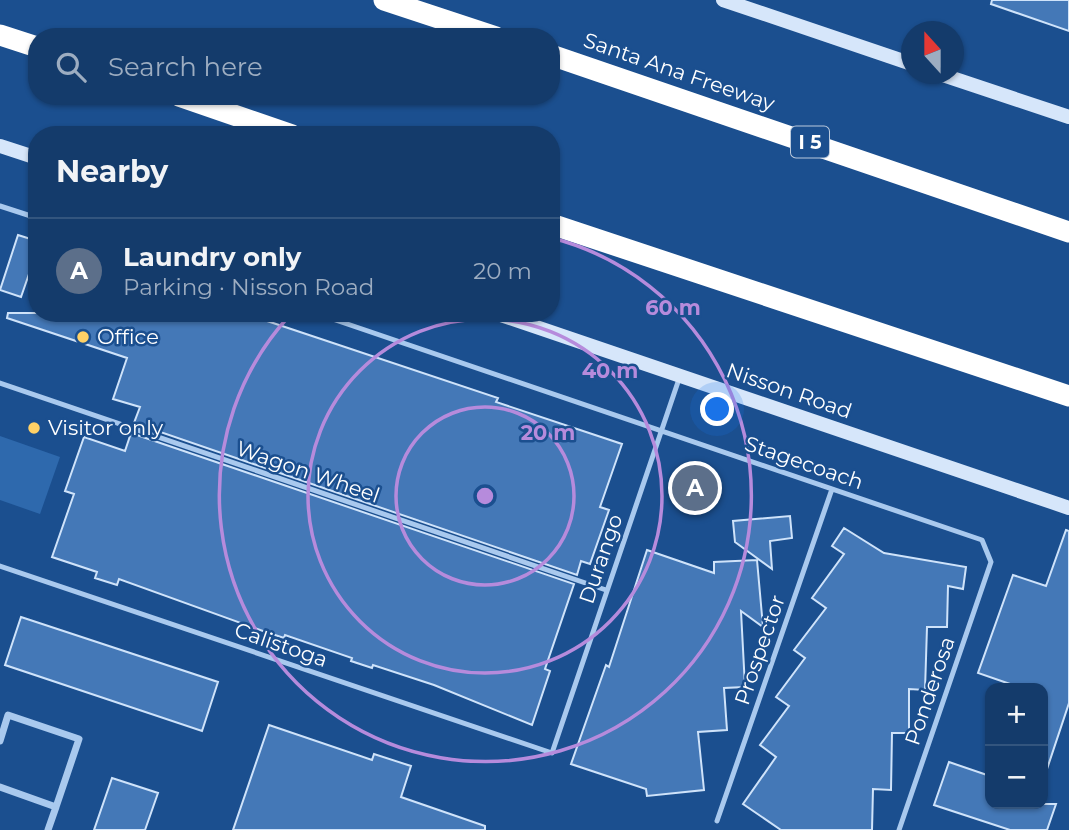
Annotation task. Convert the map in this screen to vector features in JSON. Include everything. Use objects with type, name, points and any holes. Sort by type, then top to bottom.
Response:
[{"type":"highway","points":[[384,0],[469,28]]},
{"type":"highway","points":[[0,35],[28,44]]},
{"type":"highway","name":"Santa Ana Freeway","points":[[560,58],[1069,232]]},
{"type":"highway","points":[[205,105],[266,126]]},
{"type":"highway","points":[[560,227],[1069,396]]},
{"type":"street","points":[[723,0],[901,60]]},
{"type":"street","points":[[964,82],[1069,117]]},
{"type":"street","points":[[0,146],[28,155]]},
{"type":"street","name":"Nisson Road","points":[[521,322],[1069,508]]},
{"type":"street","points":[[0,741],[8,715],[79,739],[48,830]]},
{"type":"street","points":[[0,787],[56,807]]},
{"type":"lane","points":[[0,206],[28,215]]},
{"type":"lane","name":"Stagecoach","points":[[342,322],[982,540],[991,562]]},
{"type":"lane","name":"Durango","points":[[552,753],[680,376]]},
{"type":"lane","name":"Wagon Wheel","points":[[0,383],[606,590]]},
{"type":"lane","name":"Prospector","points":[[717,821],[832,489]]},
{"type":"lane","name":"Ponderosa","points":[[899,830],[991,562]]},
{"type":"lane","name":"Calistoga","points":[[0,566],[552,753]]},
{"type":"shaded area","points":[[0,436],[60,457],[40,514],[0,500]]},
{"type":"building","points":[[992,0],[1069,0],[1069,31],[991,4]]},
{"type":"building","points":[[18,235],[28,238],[28,277],[21,297],[0,290]]},
{"type":"building","points":[[8,313],[28,313],[28,322],[270,322],[498,398],[496,402],[622,444],[600,507],[609,510],[590,564],[581,561],[577,575],[134,423],[140,407],[113,399],[127,358],[7,318]]},
{"type":"building","points":[[131,433],[574,584],[545,669],[550,671],[532,725],[434,685],[373,665],[372,668],[351,661],[352,658],[285,635],[284,638],[263,631],[119,579],[117,585],[95,578],[97,572],[52,557],[74,494],[65,491],[84,437],[125,451]]},
{"type":"building","points":[[790,516],[792,538],[770,541],[772,569],[735,542],[733,521]]},
{"type":"building","points":[[844,528],[884,553],[966,567],[963,589],[948,586],[947,627],[927,627],[925,690],[909,689],[909,733],[892,733],[891,790],[873,789],[872,830],[781,830],[743,804],[776,757],[760,745],[789,706],[776,697],[805,658],[794,650],[826,608],[812,598],[844,554],[832,546]]},
{"type":"building","points":[[1066,530],[1069,531],[1069,703],[1048,766],[1048,683],[1007,683],[978,673],[1013,575],[1046,586]]},
{"type":"building","points":[[647,550],[714,573],[714,562],[757,560],[763,627],[741,611],[745,687],[724,688],[727,730],[698,732],[704,790],[647,796],[646,789],[571,764],[606,665],[609,667]]},
{"type":"building","points":[[21,617],[218,682],[202,731],[5,665]]},
{"type":"building","points":[[269,725],[372,760],[374,754],[411,766],[401,797],[485,826],[485,830],[233,830]]},
{"type":"building","points":[[949,762],[985,774],[985,809],[1048,809],[1048,804],[1056,804],[1047,830],[1010,830],[934,805]]},
{"type":"building","points":[[112,778],[158,793],[145,830],[94,830]]},
{"type":"place","name":"Office","points":[[83,337]]},
{"type":"place","name":"Visitor only","points":[[34,428]]},
{"type":"place","name":"Laundry only","points":[[695,488]]}]
